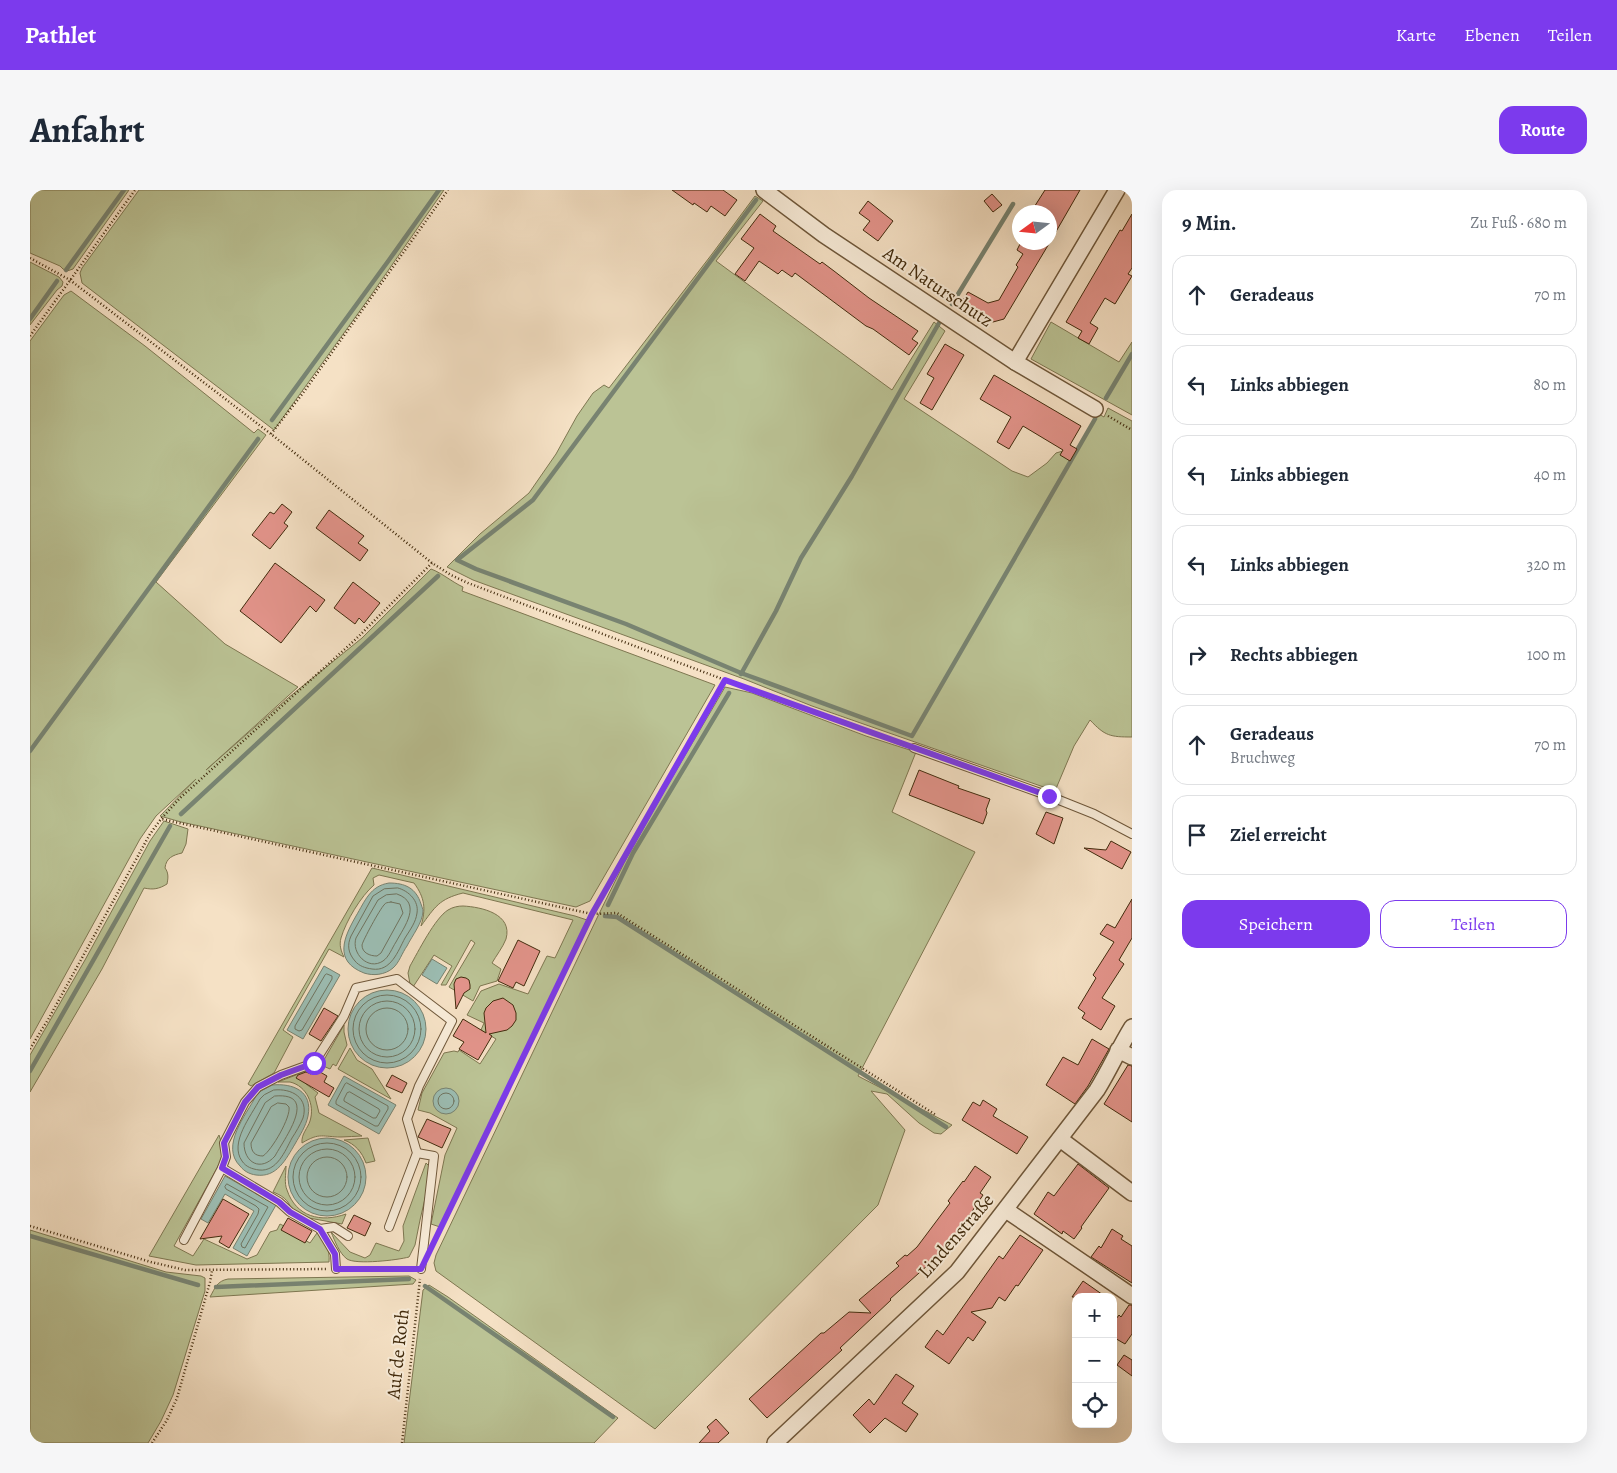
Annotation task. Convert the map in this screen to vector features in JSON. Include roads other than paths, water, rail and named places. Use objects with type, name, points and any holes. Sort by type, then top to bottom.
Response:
[{"type":"street","name":"Am Naturschutz","points":[[764,190],[824,234],[1015,362],[1096,409]]},
{"type":"street","points":[[1015,362],[1117,190]]},
{"type":"street","name":"Lindenstraße","points":[[775,1443],[957,1272],[1098,1090],[1132,1027]]},
{"type":"street","points":[[1118,1050],[1132,1057]]},
{"type":"street","points":[[1060,1139],[1132,1193]]},
{"type":"street","points":[[1006,1210],[1132,1296]]},
{"type":"lane","points":[[914,748],[1049,796],[1094,814],[1132,834]]},
{"type":"lane","points":[[184,1240],[222,1168],[226,1157],[224,1143],[245,1102],[258,1087],[281,1075],[314,1063],[344,1016],[356,988],[397,980],[452,1021],[418,1086],[407,1119],[416,1153],[390,1227]]},
{"type":"lane","points":[[416,1153],[434,1156],[421,1269]]},
{"type":"lane","points":[[222,1168],[320,1229],[335,1254],[336,1269]]},
{"type":"lane","points":[[320,1229],[334,1228],[348,1236]]},
{"type":"water","points":[[389,883],[405,885],[413,890],[421,904],[423,915],[395,966],[390,970],[375,975],[364,973],[354,968],[348,962],[344,948],[345,940],[369,895],[377,887]]},
{"type":"water","points":[[432,959],[447,968],[437,984],[422,975]]},
{"type":"water","points":[[324,966],[340,975],[303,1039],[287,1030]]},
{"type":"water","points":[[379,990],[395,990],[409,996],[420,1007],[426,1021],[426,1037],[420,1051],[409,1062],[395,1068],[379,1068],[365,1062],[354,1051],[348,1037],[348,1021],[354,1007],[365,996]]},
{"type":"water","points":[[344,1076],[396,1105],[379,1134],[328,1105]]},
{"type":"water","points":[[272,1085],[287,1085],[300,1090],[307,1100],[309,1107],[308,1116],[301,1134],[280,1166],[270,1174],[253,1175],[243,1169],[235,1158],[234,1140],[241,1121],[256,1096]]},
{"type":"water","points":[[446,1088],[455,1092],[459,1101],[455,1110],[446,1114],[437,1110],[433,1101],[437,1092]]},
{"type":"water","points":[[327,1138],[342,1141],[355,1149],[363,1162],[366,1177],[363,1192],[355,1205],[342,1213],[327,1216],[312,1213],[299,1205],[291,1192],[288,1177],[291,1162],[299,1149],[312,1141]]},
{"type":"water","points":[[225,1176],[276,1205],[247,1256],[233,1248],[254,1211],[225,1194],[208,1223],[201,1219]]},
{"type":"waterway","points":[[66,270],[124,190]]},
{"type":"waterway","points":[[272,420],[439,190]]},
{"type":"waterway","points":[[756,200],[533,500],[457,560],[476,569],[626,624],[741,673],[912,736],[1095,419]]},
{"type":"waterway","points":[[952,304],[1013,204]]},
{"type":"waterway","points":[[30,319],[57,281]]},
{"type":"waterway","points":[[741,674],[776,611],[801,558],[852,476],[939,323]]},
{"type":"waterway","points":[[1106,398],[1132,354]]},
{"type":"waterway","points":[[30,751],[258,439]]},
{"type":"waterway","points":[[181,814],[438,576]]},
{"type":"waterway","points":[[608,905],[633,853],[729,693]]},
{"type":"waterway","points":[[30,1071],[170,826]]},
{"type":"waterway","points":[[605,916],[617,917],[946,1127]]},
{"type":"waterway","points":[[30,1236],[198,1285]]},
{"type":"waterway","points":[[216,1287],[409,1279]]},
{"type":"waterway","points":[[425,1286],[613,1417]]}]
